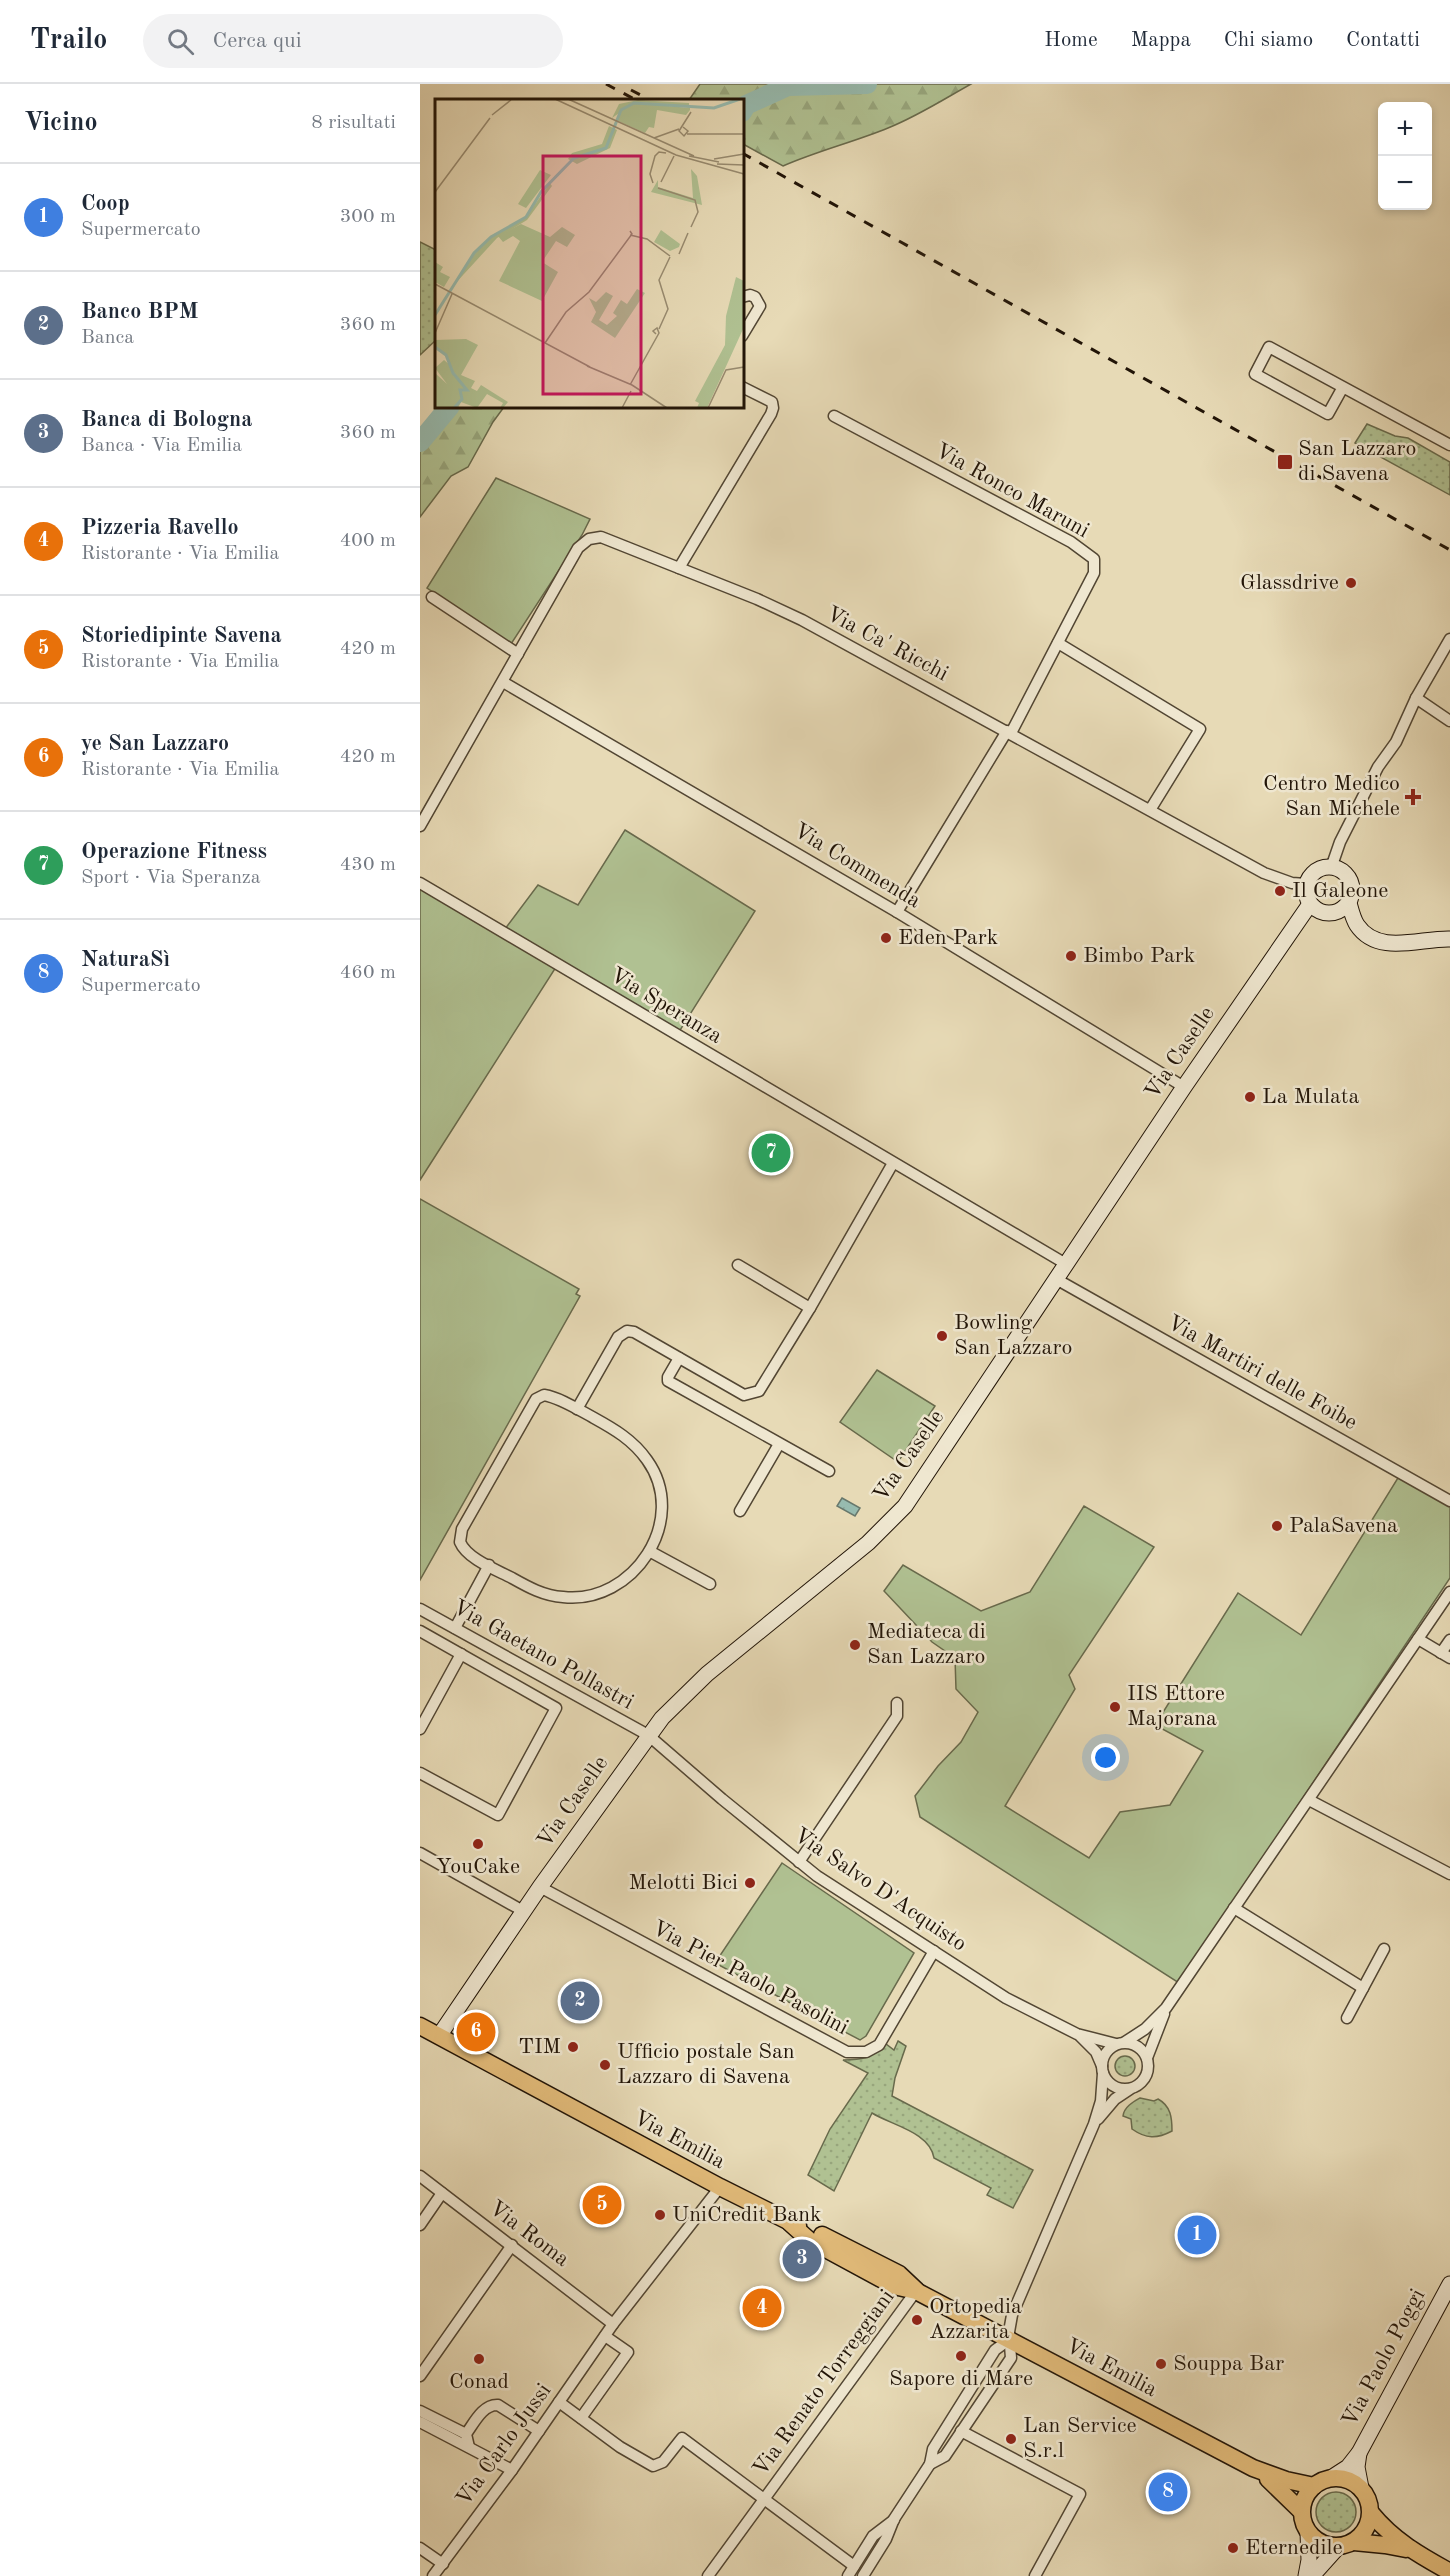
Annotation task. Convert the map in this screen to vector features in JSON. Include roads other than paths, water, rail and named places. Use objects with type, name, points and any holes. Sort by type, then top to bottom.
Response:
[{"type":"main road","name":"Via Emilia","points":[[420,2026],[720,2187],[899,2274],[916,2291],[1253,2468],[1286,2480],[1314,2486]]},
{"type":"main road","name":"Via Emilia","points":[[1253,2468],[1281,2489],[1301,2511]]},
{"type":"main road","points":[[1409,2550],[1385,2544],[1322,2544],[1308,2532],[1303,2522],[1301,2511],[1305,2497],[1314,2486],[1331,2478],[1347,2480],[1361,2488],[1367,2497],[1371,2512],[1385,2529],[1409,2550],[1450,2572]]},
{"type":"main road","points":[[1346,2544],[1366,2530],[1371,2512]]},
{"type":"street","points":[[744,296],[755,297],[760,306],[744,333]]},
{"type":"street","points":[[1343,387],[1328,414],[1255,374],[1269,347],[1343,387],[1450,445]]},
{"type":"street","points":[[680,568],[771,414],[772,402],[744,388]]},
{"type":"street","name":"Via Ronco Maruni","points":[[834,416],[1071,543],[1094,559],[1094,573],[1009,732],[897,912]]},
{"type":"street","name":"Via Ca' Ricchi","points":[[518,654],[578,548],[593,537],[609,538],[802,621],[1264,873],[1292,883],[1306,884]]},
{"type":"street","points":[[420,826],[518,654],[432,597]]},
{"type":"street","points":[[1331,868],[1354,814],[1378,767],[1396,742],[1416,698],[1450,639]]},
{"type":"street","points":[[1058,643],[1200,729],[1150,810]]},
{"type":"street","name":"Via Commenda","points":[[503,682],[897,912],[1184,1087]]},
{"type":"street","points":[[1416,698],[1450,721]]},
{"type":"street","points":[[1331,868],[1348,877],[1353,892],[1349,903],[1342,909],[1320,912],[1310,904],[1305,892],[1306,884],[1314,874],[1331,868]]},
{"type":"street","name":"Via Speranza","points":[[420,883],[1066,1264]]},
{"type":"street","points":[[1349,903],[1357,924],[1369,938],[1387,943],[1450,939]]},
{"type":"street","name":"Via Caselle","points":[[439,2036],[523,1911],[648,1735],[694,1685],[859,1550],[896,1516],[1184,1087],[1310,904]]},
{"type":"street","points":[[1329,912],[1357,924]]},
{"type":"street","points":[[577,1409],[622,1332],[634,1332],[744,1395],[752,1395],[759,1391],[810,1308],[893,1163]]},
{"type":"street","points":[[738,1265],[810,1308]]},
{"type":"street","name":"Via Martiri delle Foibe","points":[[1056,1279],[1450,1501]]},
{"type":"street","points":[[679,1358],[668,1381],[829,1472]]},
{"type":"street","points":[[544,1395],[577,1409],[624,1436],[651,1466],[662,1508],[660,1528],[651,1552],[621,1583],[602,1593],[574,1598],[541,1592],[489,1565],[466,1551],[460,1542],[460,1534],[536,1399],[544,1395]]},
{"type":"street","points":[[740,1511],[779,1444]]},
{"type":"street","points":[[651,1552],[711,1584]]},
{"type":"street","points":[[455,1629],[489,1565]]},
{"type":"street","points":[[1131,2088],[1113,2085],[1102,2070],[1106,2053],[1145,2029],[1166,2008],[1450,1592]]},
{"type":"street","name":"Via Gaetano Pollastri","points":[[420,1609],[648,1735]]},
{"type":"street","points":[[420,1631],[556,1708],[498,1815],[420,1773]]},
{"type":"street","points":[[1418,1640],[1446,1655],[1450,1640]]},
{"type":"street","points":[[420,1729],[461,1654]]},
{"type":"street","points":[[799,1862],[897,1716],[897,1703]]},
{"type":"street","name":"Via Salvo D'Acquisto","points":[[648,1735],[799,1862],[874,1914],[1006,1998],[1077,2034]]},
{"type":"street","points":[[1309,1800],[1347,1822],[1450,1874]]},
{"type":"street","points":[[420,1853],[523,1911]]},
{"type":"street","name":"Via Pier Paolo Pasolini","points":[[540,1887],[847,2052],[866,2052],[882,2041],[934,1951]]},
{"type":"street","points":[[1234,1908],[1363,1988]]},
{"type":"street","points":[[1347,2018],[1384,1949]]},
{"type":"street","points":[[1094,2124],[1115,2099],[1145,2078],[1148,2068],[1147,2058],[1166,2008]]},
{"type":"street","points":[[1077,2034],[1140,2048],[1147,2058]]},
{"type":"street","points":[[930,2464],[945,2456],[1011,2358],[1009,2332],[1012,2315],[1094,2124],[1104,2084],[1102,2070],[1096,2052],[1077,2034]]},
{"type":"street","name":"Via Roma","points":[[420,2176],[614,2324]]},
{"type":"street","name":"Via Carlo Jussi","points":[[433,2576],[512,2470],[605,2336],[720,2187]]},
{"type":"street","points":[[420,2225],[442,2193]]},
{"type":"street","points":[[420,2376],[512,2245]]},
{"type":"street","name":"Via Paolo Poggi","points":[[1331,2478],[1348,2467],[1359,2453],[1450,2284]]},
{"type":"street","name":"Via Renato Torreggiani","points":[[708,2576],[916,2291]]},
{"type":"street","name":"Via Carlo Jussi","points":[[581,2418],[628,2352],[605,2336]]},
{"type":"street","points":[[863,2576],[886,2539],[894,2519],[930,2464],[933,2450],[995,2350],[1010,2339]]},
{"type":"street","name":"Via Renato Torreggiani","points":[[559,2402],[620,2447],[653,2466],[663,2462],[682,2438],[854,2566]]},
{"type":"street","points":[[466,2434],[485,2409],[494,2405],[498,2405],[539,2431]]},
{"type":"street","points":[[420,2411],[466,2434]]},
{"type":"street","points":[[420,2422],[512,2470]]},
{"type":"street","points":[[961,2431],[1080,2494],[1035,2576]]},
{"type":"street","points":[[466,2434],[469,2447]]},
{"type":"street","name":"Via Paolo Poggi","points":[[1359,2453],[1357,2467],[1361,2488]]},
{"type":"street","points":[[848,2576],[873,2536],[894,2519]]},
{"type":"street","points":[[1306,2576],[1309,2560],[1308,2532]]},
{"type":"street","points":[[1312,2576],[1346,2544]]},
{"type":"street","points":[[420,2548],[443,2564]]},
{"type":"water","points":[[842,1498],[860,1508],[855,1516],[837,1506]]},
{"type":"waterway","points":[[744,108],[746,105],[788,86],[867,84]]},
{"type":"waterway","points":[[420,442],[448,408]]},
{"type":"railway","points":[[606,84],[634,99]]},
{"type":"railway","points":[[631,90],[648,99]]},
{"type":"railway","points":[[744,154],[1450,550]]},
{"type":"place","name":"San Lazzaro di Savena","points":[[1285,462]]},
{"type":"place","name":"Glassdrive","points":[[1351,583]]},
{"type":"place","name":"Centro Medico San Michele","points":[[1413,797]]},
{"type":"place","name":"Il Galeone","points":[[1280,891]]},
{"type":"place","name":"Eden Park","points":[[886,938]]},
{"type":"place","name":"Bimbo Park","points":[[1071,956]]},
{"type":"place","name":"La Mulata","points":[[1250,1097]]},
{"type":"place","name":"Operazione Fitness","points":[[771,1153]]},
{"type":"place","name":"Bowling San Lazzaro","points":[[942,1336]]},
{"type":"place","name":"PalaSavena","points":[[1277,1526]]},
{"type":"place","name":"Mediateca di San Lazzaro","points":[[855,1645]]},
{"type":"place","name":"IIS Ettore Majorana","points":[[1115,1707]]},
{"type":"place","name":"YouCake","points":[[478,1844]]},
{"type":"place","name":"Melotti Bici","points":[[750,1883]]},
{"type":"place","name":"Banco BPM","points":[[580,2001]]},
{"type":"place","name":"ye San Lazzaro","points":[[476,2032]]},
{"type":"place","name":"TIM","points":[[573,2047]]},
{"type":"place","name":"Ufficio postale San Lazzaro di Savena","points":[[605,2065]]},
{"type":"place","name":"Storiedipinte Savena","points":[[602,2205]]},
{"type":"place","name":"UniCredit Bank","points":[[660,2215]]},
{"type":"place","name":"Coop","points":[[1197,2235]]},
{"type":"place","name":"Banca di Bologna","points":[[802,2259]]},
{"type":"place","name":"Pizzeria Ravello","points":[[762,2308]]},
{"type":"place","name":"Ortopedia Azzarita","points":[[917,2320]]},
{"type":"place","name":"Sapore di Mare","points":[[961,2356]]},
{"type":"place","name":"Conad","points":[[479,2359]]},
{"type":"place","name":"Souppa Bar","points":[[1161,2364]]},
{"type":"place","name":"Lan Service S.r.l","points":[[1011,2439]]},
{"type":"place","name":"NaturaSì","points":[[1168,2492]]},
{"type":"place","name":"Eternedile","points":[[1233,2548]]}]
